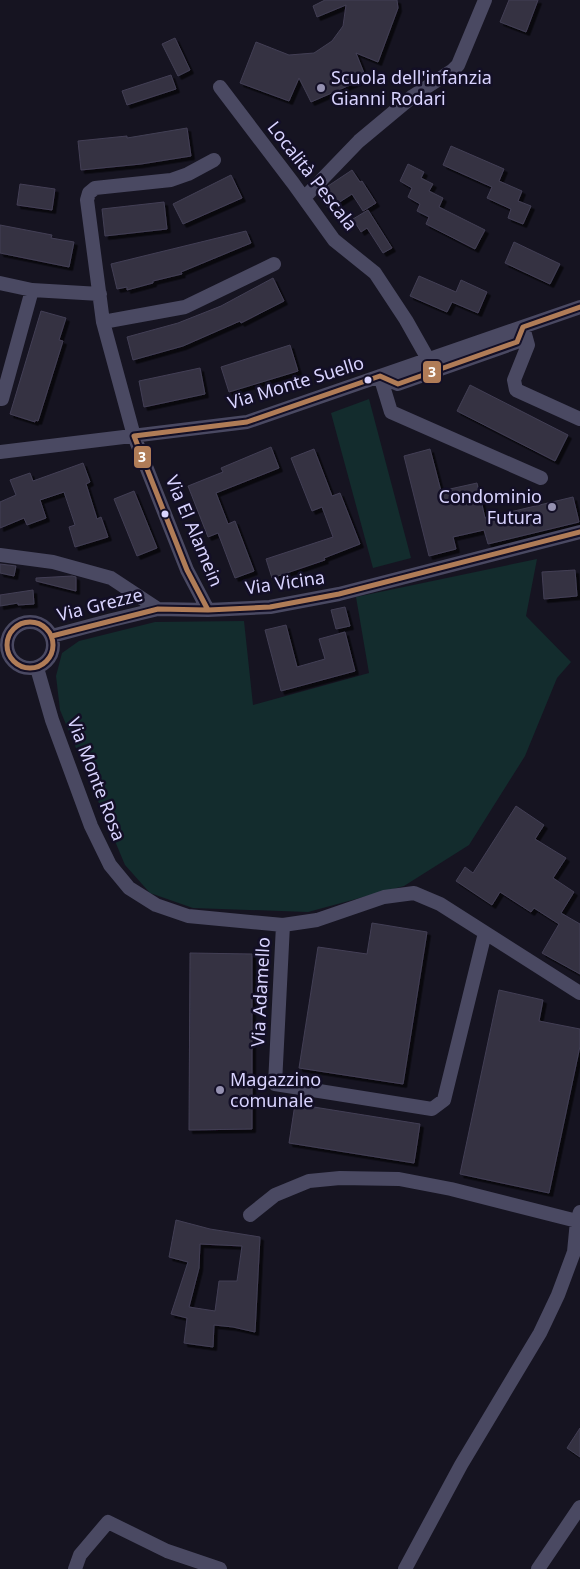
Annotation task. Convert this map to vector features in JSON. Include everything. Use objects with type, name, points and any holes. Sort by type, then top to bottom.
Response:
[{"type":"street","points":[[304,198],[359,141],[413,96],[453,70],[458,64],[485,0]]},
{"type":"street","name":"Località Pescala","points":[[220,87],[334,240],[375,273],[406,320],[428,359]]},
{"type":"street","name":"Via El Alamein","points":[[208,610],[187,570],[134,436],[103,322],[87,200],[89,193],[95,188],[171,180],[188,174],[214,160]]},
{"type":"street","points":[[103,322],[185,307],[274,264]]},
{"type":"street","points":[[0,283],[32,290],[100,294]]},
{"type":"street","points":[[0,399],[2,398],[32,290]]},
{"type":"street","name":"Via Monte Suello","points":[[0,452],[247,422],[580,306]]},
{"type":"street","points":[[380,376],[398,384],[517,342],[523,327]]},
{"type":"street","points":[[523,327],[528,345],[514,380],[516,390],[580,419]]},
{"type":"street","name":"Via Monte Suello","points":[[380,376],[391,412],[541,478]]},
{"type":"street","name":"Via Vicina","points":[[158,609],[208,610],[270,607],[339,594],[580,532]]},
{"type":"street","points":[[0,555],[53,562],[111,578],[158,609]]},
{"type":"street","name":"Via Grezze","points":[[52,636],[158,609]]},
{"type":"street","name":"Via Grezze","points":[[27,623],[41,625],[52,636],[52,652],[49,659],[36,668],[22,667],[16,663],[11,658],[4,643],[13,630],[27,623]]},
{"type":"street","name":"Via Monte Rosa","points":[[36,668],[52,720],[91,826],[110,865],[129,888],[156,905],[188,916],[283,924]]},
{"type":"street","name":"Via Adamello","points":[[486,933],[444,1100],[432,1109],[275,1084],[283,924],[317,920],[384,897],[414,894],[440,904],[486,933],[580,993]]},
{"type":"street","points":[[250,1215],[275,1195],[309,1181],[340,1178],[399,1179],[578,1216],[574,1252],[555,1302],[540,1332],[461,1465],[406,1569]]},
{"type":"street","points":[[538,1569],[580,1507]]},
{"type":"street","points":[[75,1569],[80,1555],[108,1522],[167,1551],[220,1569]]},
{"type":"green space","points":[[369,399],[411,558],[373,568],[331,413]]},
{"type":"green space","points":[[537,559],[526,616],[571,662],[557,678],[525,756],[469,845],[404,886],[308,912],[193,908],[150,893],[125,865],[60,710],[56,676],[62,653],[79,641],[155,622],[244,621],[253,705],[369,673],[356,597]]},
{"type":"building","points":[[325,0],[397,0],[398,8],[378,62],[356,53],[366,78],[311,102],[299,78],[289,101],[240,83],[256,42],[289,55],[314,53],[332,41],[343,26],[346,5],[317,17],[313,6]]},
{"type":"building","points":[[509,0],[538,0],[526,32],[500,22]]},
{"type":"building","points":[[175,38],[190,70],[178,76],[162,44]]},
{"type":"building","points":[[171,75],[176,89],[127,105],[122,91]]},
{"type":"building","points":[[187,128],[191,156],[141,164],[81,170],[78,141],[127,136],[127,138]]},
{"type":"building","points":[[451,146],[504,169],[499,181],[522,191],[518,201],[531,206],[523,224],[508,218],[511,209],[487,198],[492,187],[443,165]]},
{"type":"building","points":[[408,164],[424,172],[421,178],[433,184],[429,191],[443,198],[439,207],[485,230],[475,249],[426,224],[429,217],[417,211],[420,204],[408,197],[412,188],[400,181]]},
{"type":"building","points":[[352,170],[360,182],[362,181],[376,203],[363,211],[352,194],[329,209],[319,195],[328,186]]},
{"type":"building","points":[[231,175],[242,198],[183,224],[173,204]]},
{"type":"building","points":[[20,184],[55,189],[52,210],[17,205]]},
{"type":"building","points":[[164,202],[167,229],[105,236],[102,209]]},
{"type":"building","points":[[368,210],[392,248],[383,253],[367,228],[361,232],[353,219]]},
{"type":"building","points":[[0,225],[52,235],[51,238],[74,242],[69,267],[0,253]]},
{"type":"building","points":[[246,231],[251,243],[181,272],[182,274],[127,290],[127,287],[117,289],[111,264]]},
{"type":"building","points":[[514,242],[560,264],[550,284],[505,263]]},
{"type":"building","points":[[419,276],[456,292],[461,280],[487,292],[478,313],[452,302],[447,312],[410,296]]},
{"type":"building","points":[[273,278],[284,301],[241,323],[240,321],[183,346],[133,360],[127,337],[178,323],[221,306]]},
{"type":"building","points":[[41,311],[66,318],[59,340],[63,341],[38,421],[35,420],[35,422],[10,414]]},
{"type":"building","points":[[290,345],[298,371],[229,392],[221,367]]},
{"type":"building","points":[[200,368],[205,394],[144,407],[139,381]]},
{"type":"building","points":[[470,385],[568,435],[555,461],[457,411]]},
{"type":"building","points":[[271,447],[279,468],[216,493],[228,524],[235,521],[254,571],[235,578],[218,533],[208,537],[188,486],[223,472],[221,468]]},
{"type":"building","points":[[314,449],[332,496],[340,493],[360,544],[324,558],[325,560],[272,578],[266,559],[333,537],[322,507],[312,511],[291,458]]},
{"type":"building","points":[[430,449],[441,491],[477,483],[485,518],[573,497],[579,522],[488,544],[484,530],[453,537],[456,549],[429,556],[404,456]]},
{"type":"building","points":[[83,463],[90,482],[86,484],[97,519],[101,517],[108,537],[75,547],[69,527],[75,525],[64,492],[40,500],[46,518],[27,525],[24,518],[0,528],[0,502],[16,495],[10,480],[30,473],[33,481]]},
{"type":"building","points":[[134,491],[157,548],[137,556],[114,499]]},
{"type":"building","points":[[0,564],[16,566],[14,576],[0,573]]},
{"type":"building","points":[[575,570],[577,596],[544,599],[542,572]]},
{"type":"building","points":[[76,577],[76,591],[36,581],[36,578]]},
{"type":"building","points":[[33,590],[34,604],[18,605],[18,603],[0,606],[0,595]]},
{"type":"building","points":[[345,607],[350,626],[336,629],[331,610]]},
{"type":"building","points":[[286,625],[297,667],[325,659],[319,639],[345,632],[355,671],[281,691],[265,630]]},
{"type":"building","points":[[516,806],[544,825],[535,839],[566,858],[553,878],[574,892],[561,913],[580,924],[580,974],[542,953],[559,924],[534,908],[531,912],[500,892],[492,905],[456,881],[465,867],[473,873]]},
{"type":"building","points":[[372,923],[427,932],[403,1084],[299,1068],[318,947],[367,954]]},
{"type":"building","points":[[190,953],[252,954],[252,1129],[189,1130]]},
{"type":"building","points":[[499,990],[543,1000],[539,1021],[580,1029],[580,1046],[549,1193],[460,1174]]},
{"type":"building","points":[[295,1104],[420,1124],[414,1163],[289,1143]]},
{"type":"building","points":[[176,1220],[210,1229],[260,1237],[255,1332],[214,1325],[213,1347],[184,1343],[187,1318],[171,1314],[188,1262],[169,1257]],"holes":[[[200,1244],[242,1246],[237,1281],[219,1281],[215,1311],[189,1307],[199,1268]]]},
{"type":"building","points":[[580,1428],[580,1457],[567,1448]]},
{"type":"transit line","name":"3","points":[[208,610],[187,570],[134,436],[247,422],[380,376],[398,384],[517,342],[523,327],[580,307]]},
{"type":"transit line","name":"3","points":[[52,636],[158,609],[208,610],[270,607],[339,594],[580,532]]},
{"type":"transit line","name":"3","points":[[30,622],[43,626],[49,632],[53,645],[49,658],[43,664],[30,668],[17,664],[11,658],[7,645],[11,632],[17,626],[30,622]]},
{"type":"place","name":"Scuola dell'infanzia Gianni Rodari","points":[[321,88]]},
{"type":"place","name":"Condominio Futura","points":[[552,507]]},
{"type":"place","name":"Magazzino comunale","points":[[220,1090]]}]
